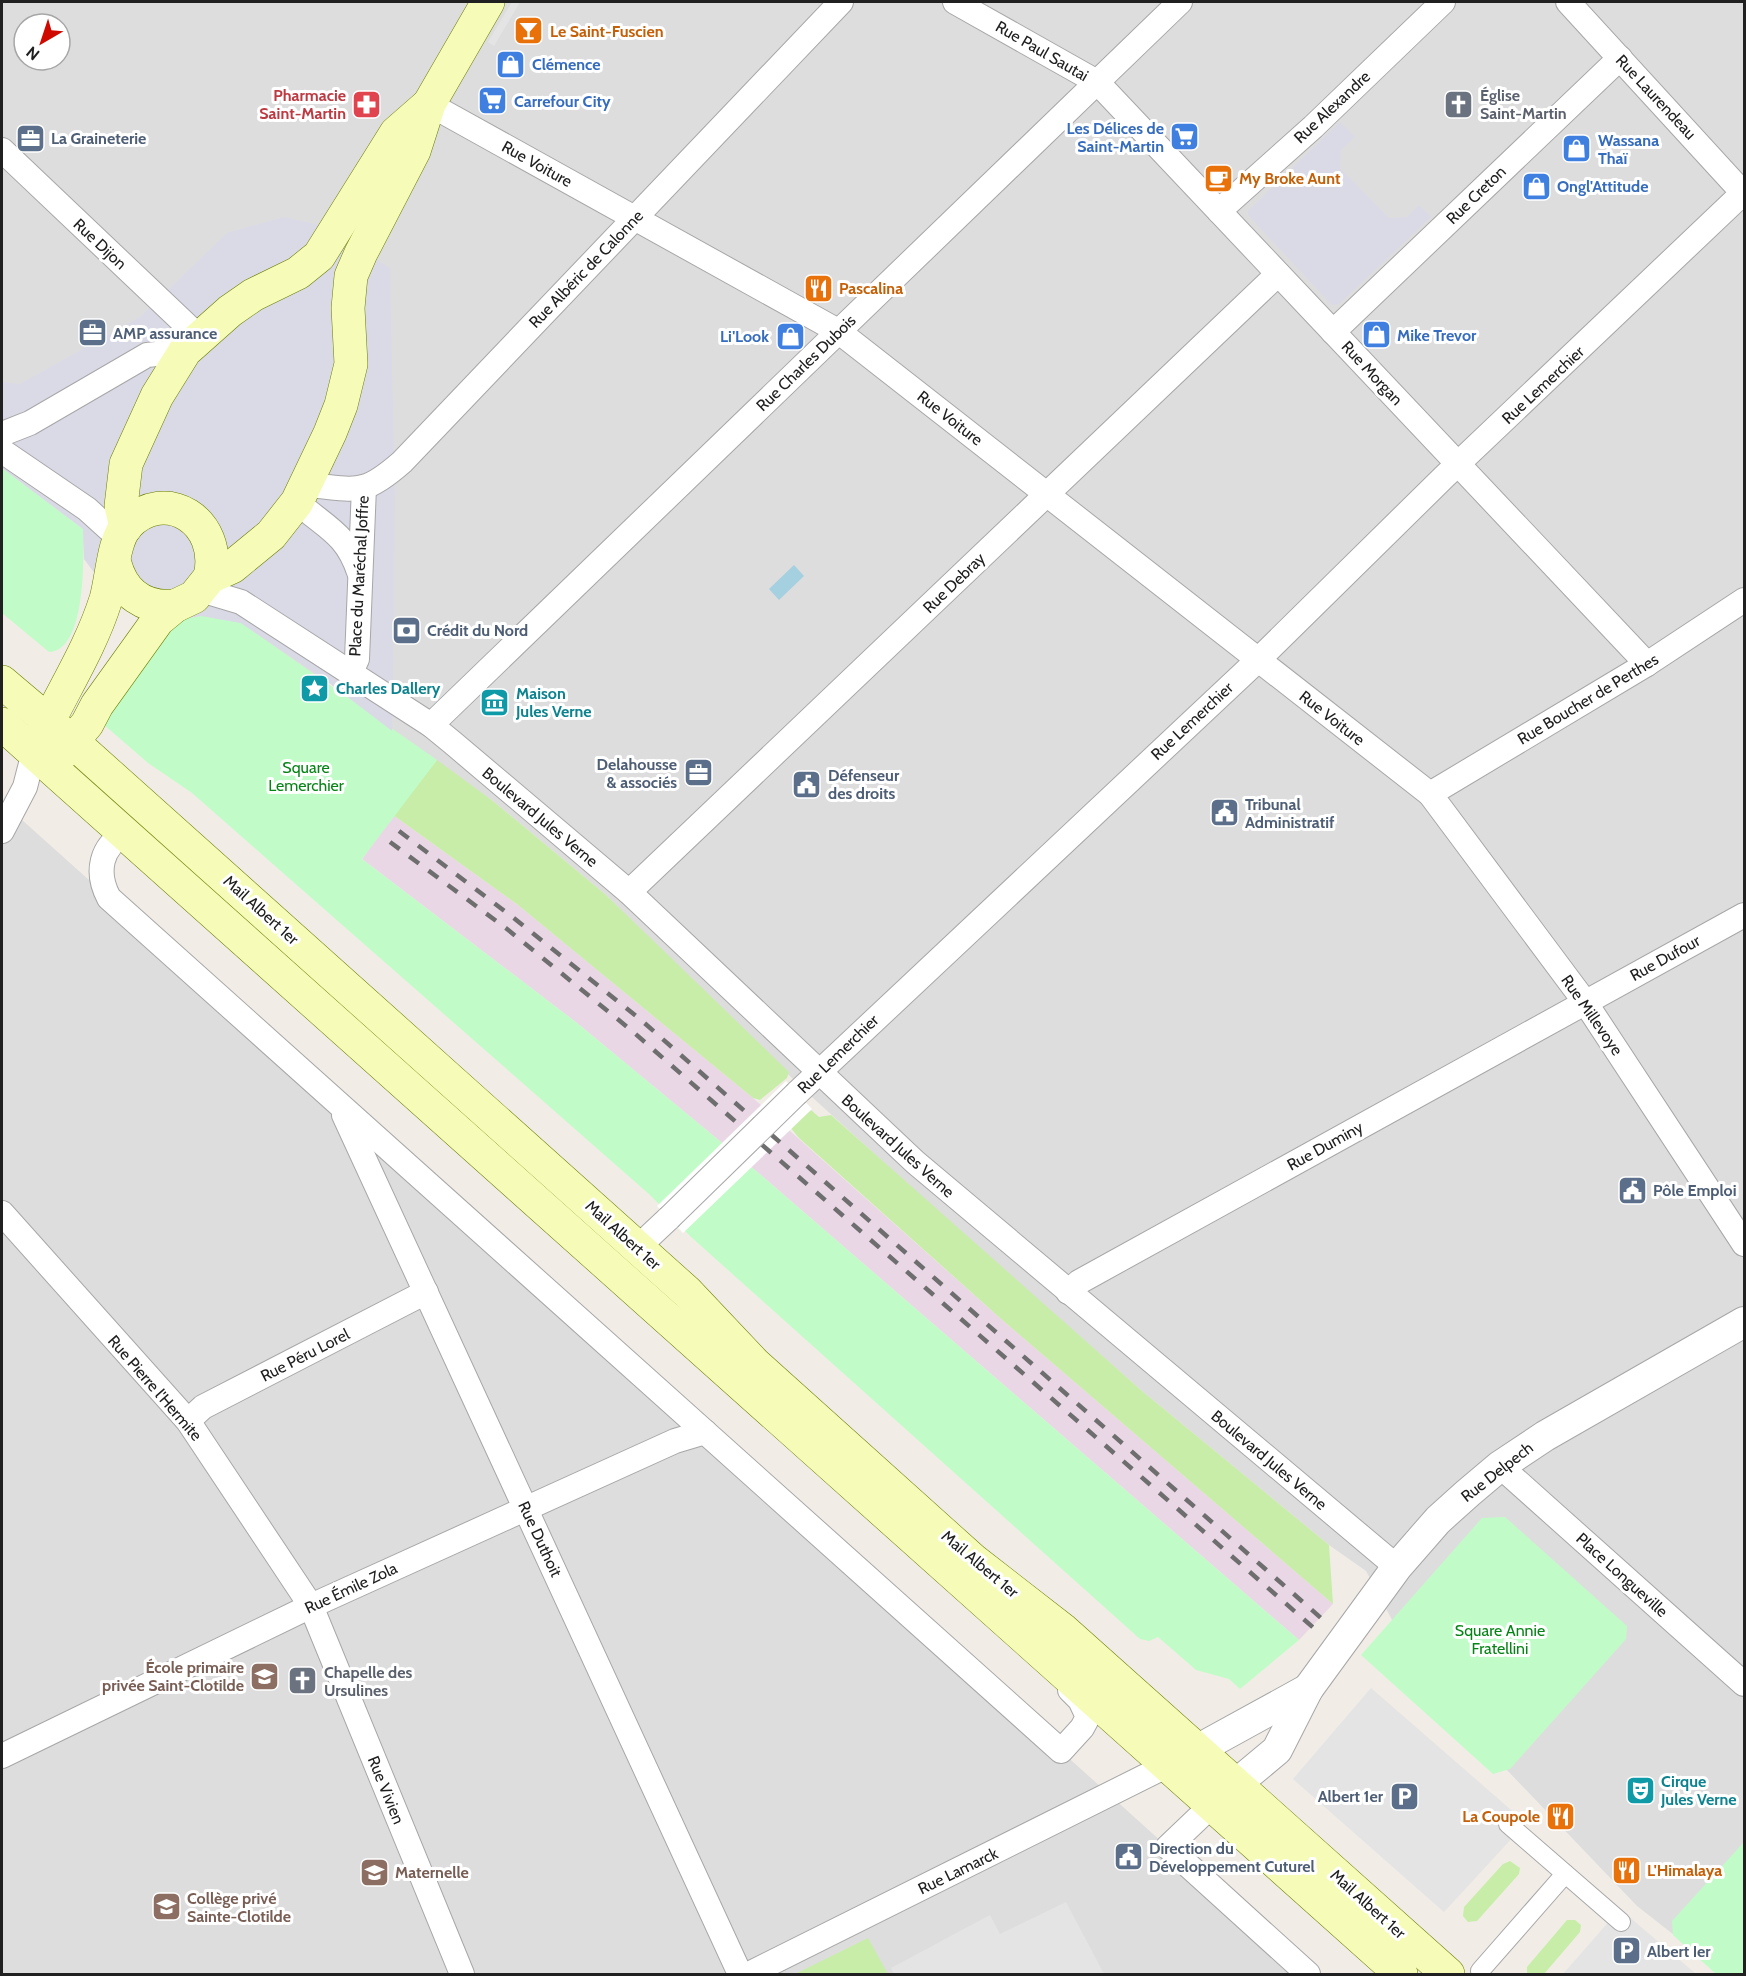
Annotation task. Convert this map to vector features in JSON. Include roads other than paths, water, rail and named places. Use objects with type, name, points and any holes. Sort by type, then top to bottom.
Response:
[{"type":"main road","points":[[43,759],[74,742],[148,631],[195,591],[232,567],[271,535],[302,494],[341,405],[351,364],[348,308],[351,276],[414,151],[429,104],[489,2]]},
{"type":"main road","points":[[43,759],[48,720],[82,660],[106,600],[120,543],[137,516],[152,510],[167,509],[182,512],[196,520],[206,532],[212,546],[214,561],[195,591],[152,606],[141,601],[124,586],[120,543],[121,506],[126,464],[157,396],[192,344],[253,296],[298,273],[319,256],[396,133],[429,104]]},
{"type":"main road","points":[[298,273],[325,283],[338,293],[348,308]]},
{"type":"main road","name":"Mail Albert 1er","points":[[2,682],[74,742],[638,1248],[702,1306],[755,1364],[833,1435],[973,1560],[1063,1630],[1448,1974]]},
{"type":"main road","name":"Mail Albert 1er","points":[[2,724],[1401,1974]]},
{"type":"main road","points":[[1166,1766],[1197,1750]]},
{"type":"main road","points":[[1211,1806],[1235,1785]]},
{"type":"street","name":"Rue Albéric de Calonne","points":[[302,494],[374,485],[402,462],[841,2]]},
{"type":"street","name":"Rue Paul Sautai","points":[[955,2],[1097,82]]},
{"type":"street","name":"Rue Charles Dubois","points":[[431,725],[1180,2]]},
{"type":"street","name":"Rue Alexandre","points":[[1219,211],[1313,127],[1443,2]]},
{"type":"street","name":"Rue Laurendeau","points":[[1568,2],[1744,193]]},
{"type":"street","name":"Rue Creton","points":[[1333,332],[1620,58]]},
{"type":"street","name":"Rue Morgan","points":[[1097,82],[1647,664]]},
{"type":"street","name":"Rue Voiture","points":[[429,104],[838,331],[1430,794]]},
{"type":"street","name":"Rue Dijon","points":[[2,150],[192,344]]},
{"type":"street","name":"Rue Lemerchier","points":[[638,1248],[797,1093],[1258,660],[1458,464],[1744,193]]},
{"type":"street","name":"Rue Debray","points":[[629,892],[1278,274]]},
{"type":"street","points":[[2,434],[30,423],[147,355],[192,344]]},
{"type":"street","points":[[2,451],[87,509],[120,543]]},
{"type":"street","name":"Place du Maréchal Joffre","points":[[195,591],[241,602],[351,672],[357,659],[364,487]]},
{"type":"street","points":[[302,494],[352,550],[359,574]]},
{"type":"street","name":"Rue Boucher de Perthes","points":[[1430,794],[1647,664],[1744,600]]},
{"type":"street","name":"Boulevard Jules Verne","points":[[351,672],[431,725],[629,892],[923,1169],[1397,1568]]},
{"type":"street","points":[[5,814],[43,759]]},
{"type":"street","name":"Rue Millevoye","points":[[1430,794],[1585,1002],[1744,1244]]},
{"type":"street","name":"Mail Albert 1er","points":[[126,833],[112,841],[101,860],[104,889],[109,898],[1061,1751],[1082,1728],[1088,1717],[1080,1700],[1000,1617]]},
{"type":"street","name":"Rue Dufour","points":[[1585,1002],[1744,915]]},
{"type":"street","name":"Rue Duminy","points":[[1068,1292],[1079,1282],[1585,1002]]},
{"type":"street","name":"Rue Duthoit","points":[[340,1104],[740,1974]]},
{"type":"street","name":"Rue Pierre l'Hermite","points":[[2,1213],[188,1421],[311,1605]]},
{"type":"street","name":"Rue Péru Lorel","points":[[188,1421],[203,1407],[426,1292]]},
{"type":"street","name":"Rue Delpech","points":[[1235,1785],[1277,1750],[1308,1689],[1397,1568],[1438,1520],[1500,1466],[1545,1436],[1744,1322]]},
{"type":"street","name":"Rue Émile Zola","points":[[2,1756],[311,1605],[675,1441],[705,1432]]},
{"type":"street","name":"Place Longueville","points":[[1500,1466],[1744,1684]]},
{"type":"street","name":"Rue Vivien","points":[[311,1605],[462,1974]]},
{"type":"street","name":"Rue Delpech","points":[[1197,1750],[1308,1689]]},
{"type":"street","name":"Rue Lamarck","points":[[749,1974],[1166,1766]]},
{"type":"street","points":[[1211,1806],[1168,1847],[1308,1974]]},
{"type":"street","points":[[1508,1824],[1621,1922]]},
{"type":"street","points":[[1480,1971],[1565,1874]]},
{"type":"water","points":[[794,565],[804,576],[779,600],[769,589]]},
{"type":"railway","points":[[399,831],[515,919],[641,1020],[1321,1618]]},
{"type":"railway","points":[[390,842],[507,929],[631,1030],[1316,1630]]},
{"type":"place","name":"Le Saint-Fuscien","points":[[529,31]]},
{"type":"place","name":"Clémence","points":[[511,64]]},
{"type":"place","name":"Carrefour City","points":[[493,101]]},
{"type":"place","name":"Pharmacie Saint-Martin","points":[[367,104]]},
{"type":"place","name":"Église Saint-Martin","points":[[1459,104]]},
{"type":"place","name":"Les Délices de Saint-Martin","points":[[1185,137]]},
{"type":"place","name":"La Graineterie","points":[[30,138]]},
{"type":"place","name":"Wassana Thaï","points":[[1577,149]]},
{"type":"place","name":"My Broke Aunt","points":[[1218,178]]},
{"type":"place","name":"Ongl'Attitude","points":[[1536,186]]},
{"type":"place","name":"Pascalina","points":[[818,288]]},
{"type":"place","name":"AMP assurance","points":[[92,333]]},
{"type":"place","name":"Mike Trevor","points":[[1376,335]]},
{"type":"place","name":"Li'Look","points":[[790,336]]},
{"type":"place","name":"Crédit du Nord","points":[[406,630]]},
{"type":"place","name":"Charles Dallery","points":[[315,688]]},
{"type":"place","name":"Maison Jules Verne","points":[[495,702]]},
{"type":"place","name":"Delahousse & associés","points":[[698,773]]},
{"type":"place","name":"Défenseur des droits","points":[[807,784]]},
{"type":"place","name":"Tribunal Administratif","points":[[1224,813]]},
{"type":"place","name":"Pôle Emploi","points":[[1632,1190]]},
{"type":"place","name":"École primaire privée Saint-Clotilde","points":[[265,1676]]},
{"type":"place","name":"Chapelle des Ursulines","points":[[303,1681]]},
{"type":"place","name":"Cirque Jules Verne","points":[[1640,1790]]},
{"type":"place","name":"Albert 1er","points":[[1404,1796]]},
{"type":"place","name":"La Coupole","points":[[1561,1816]]},
{"type":"place","name":"Direction du Développement Cuturel","points":[[1128,1857]]},
{"type":"place","name":"L'Himalaya","points":[[1626,1870]]},
{"type":"place","name":"Maternelle","points":[[374,1872]]},
{"type":"place","name":"Collège privé Sainte-Clotilde","points":[[166,1907]]},
{"type":"place","name":"Albert Ier","points":[[1626,1951]]},
{"type":"park label","name":"Square Lemerchier","points":[[306,776]]},
{"type":"park label","name":"Square Annie Fratellini","points":[[1500,1639]]}]
